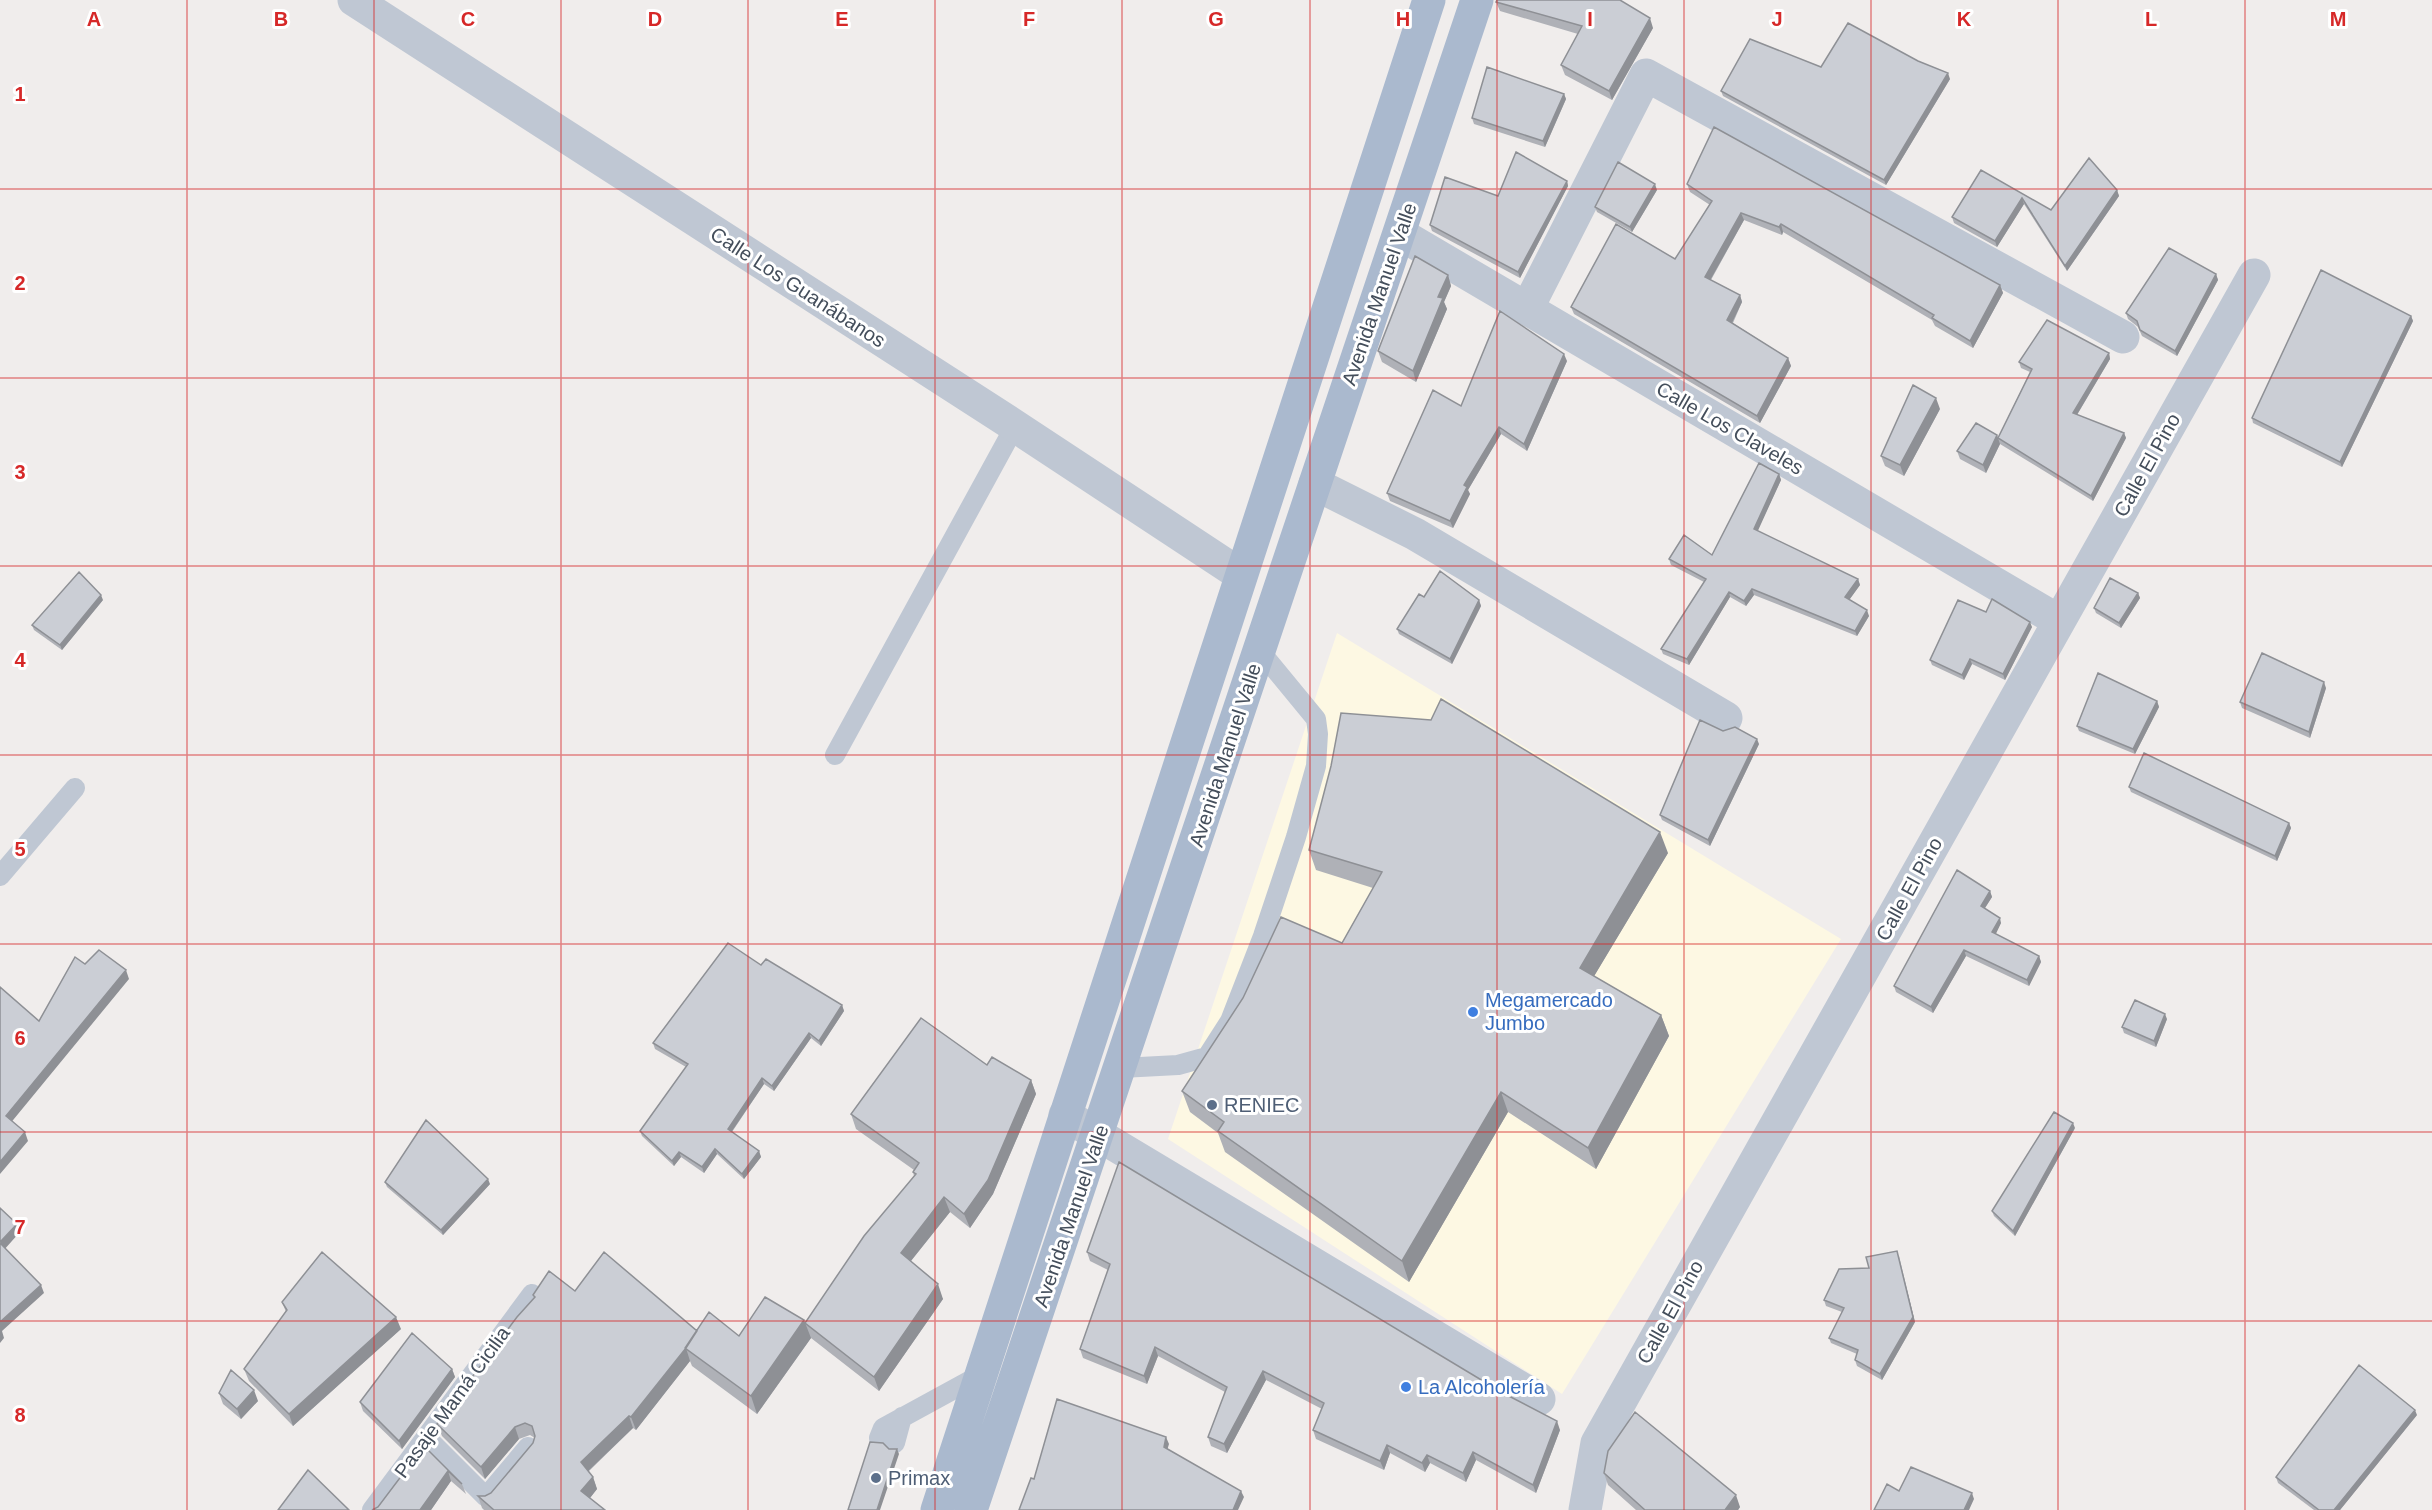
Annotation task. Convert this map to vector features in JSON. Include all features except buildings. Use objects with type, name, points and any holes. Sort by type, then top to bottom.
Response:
[{"type":"main road","name":"Avenida Manuel Valle","points":[[937,1510],[1429,0]]},
{"type":"main road","name":"Avenida Manuel Valle","points":[[972,1510],[1477,0]]},
{"type":"street","name":"Calle Los Guanábanos","points":[[354,0],[1015,426],[1241,575]]},
{"type":"street","points":[[1527,309],[1646,75],[2123,337]]},
{"type":"street","name":"Calle Los Claveles","points":[[1400,234],[2059,621]]},
{"type":"street","name":"Calle El Pino","points":[[1585,1510],[1597,1443],[2254,275]]},
{"type":"street","points":[[1315,484],[1416,534],[1726,718]]},
{"type":"street","points":[[1065,1115],[1539,1399]]},
{"type":"lane","points":[[835,755],[1015,426]]},
{"type":"lane","points":[[1121,1068],[1179,1065],[1207,1057],[1230,1021],[1278,892],[1316,766],[1318,734],[1316,719],[1260,651]]},
{"type":"lane","points":[[0,876],[75,788]]},
{"type":"lane","name":"Pasaje Mamá Cicilia","points":[[372,1510],[532,1294]]},
{"type":"lane","points":[[887,1441],[883,1428],[981,1375]]},
{"type":"lane","points":[[426,1437],[486,1497],[528,1447]]},
{"type":"shaded area","points":[[1337,633],[1841,939],[1562,1394],[1168,1139]]},
{"type":"place","name":"Megamercado Jumbo","points":[[1473,1012]]},
{"type":"place","name":"RENIEC","points":[[1212,1105]]},
{"type":"place","name":"La Alcoholería","points":[[1406,1387]]},
{"type":"place","name":"Primax","points":[[876,1478]]}]
